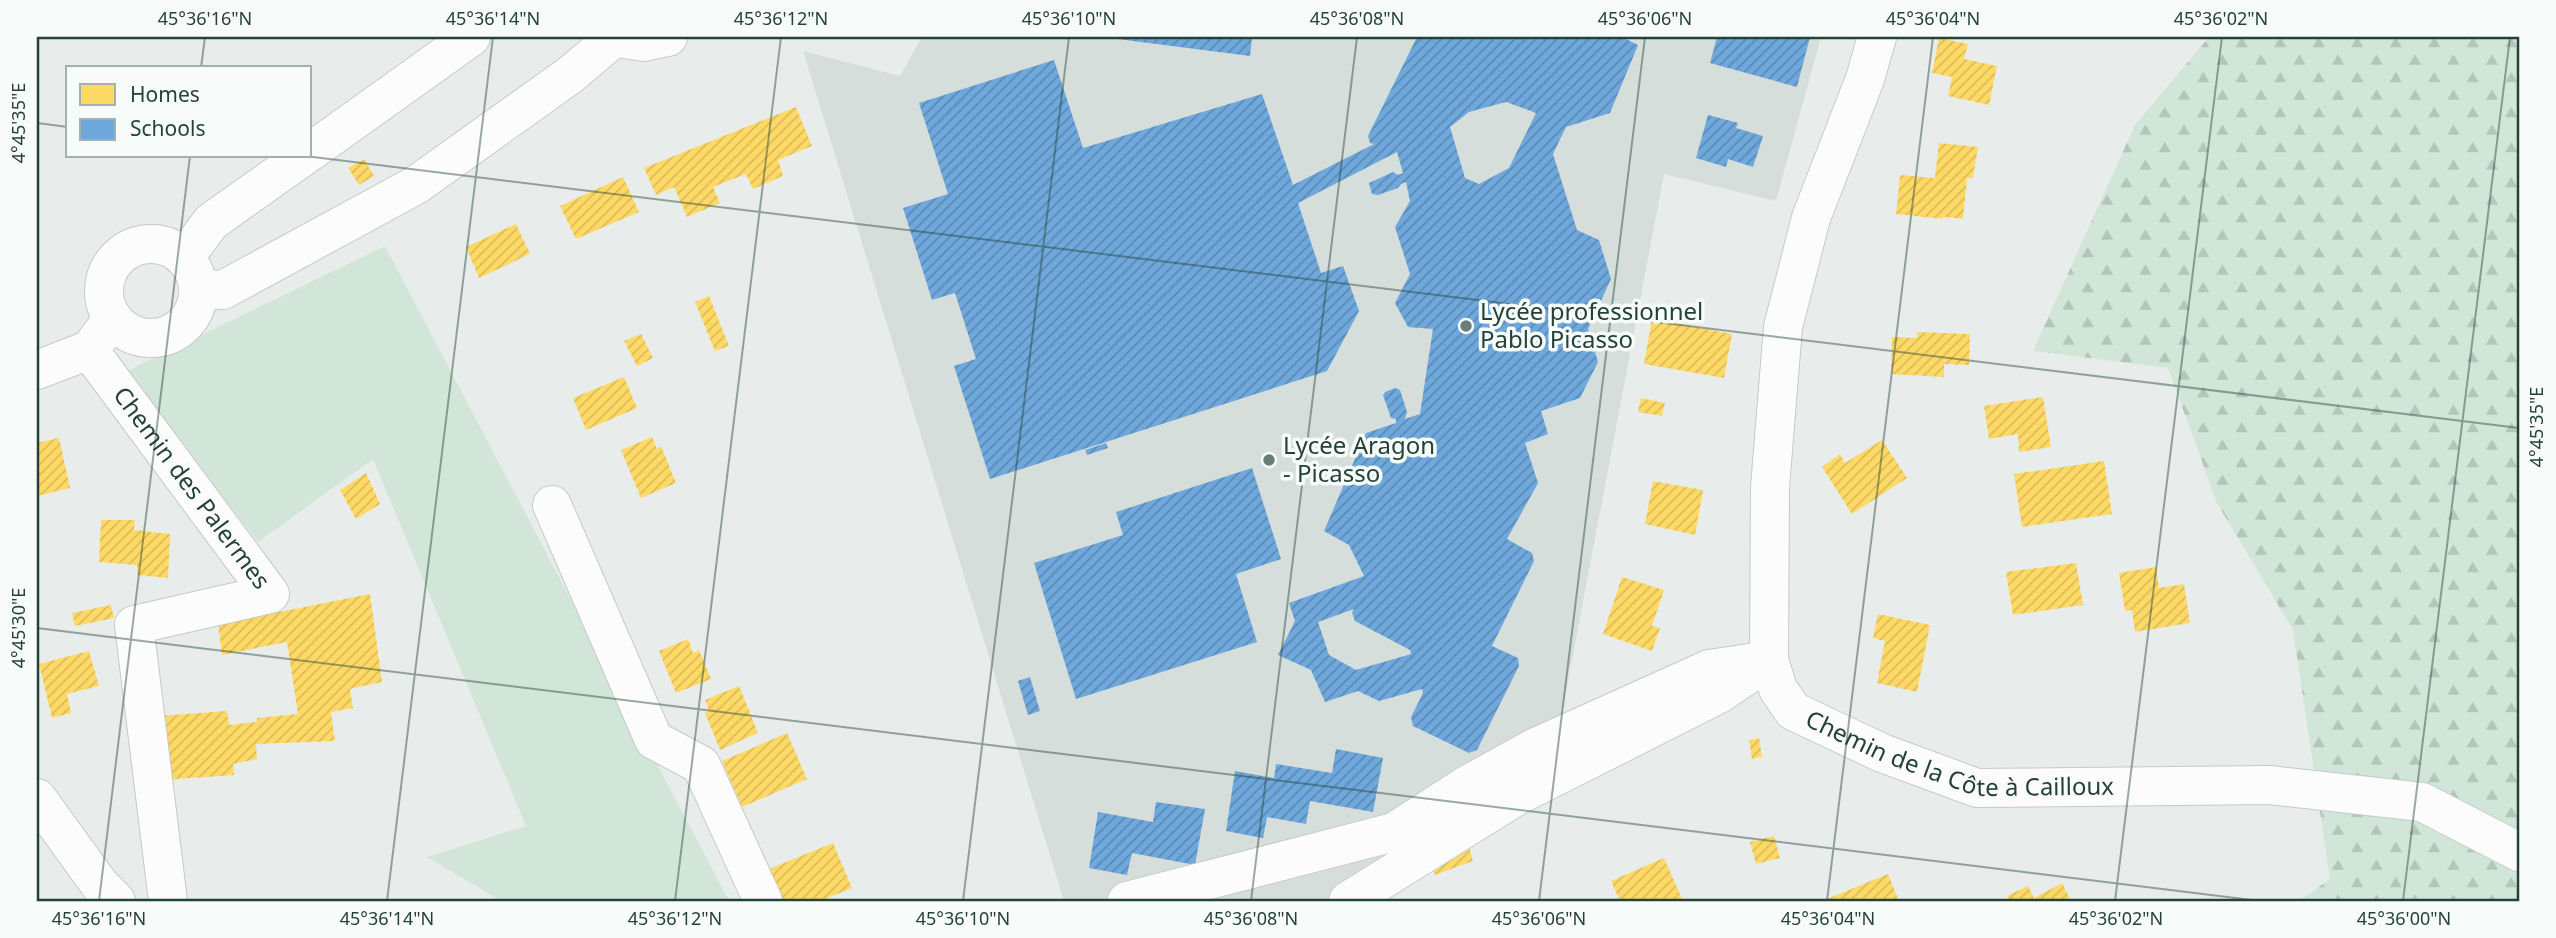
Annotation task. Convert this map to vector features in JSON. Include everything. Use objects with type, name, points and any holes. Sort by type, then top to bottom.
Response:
[{"type":"street","points":[[312,151],[471,37]]},
{"type":"street","points":[[301,158],[211,222],[192,273],[194,311],[185,325],[175,333],[159,338],[142,338],[127,332],[113,319],[106,304],[104,285],[109,269],[123,253],[138,245],[171,247],[192,273],[223,290],[416,185],[570,75],[612,37],[644,42],[668,37]]},
{"type":"street","name":"Chemin de la Côte à Cailloux","points":[[1877,37],[1864,79],[1811,218],[1783,327],[1770,487],[1769,660],[1778,689],[1793,711],[1882,753],[1977,788],[2270,785],[2422,802],[2519,852]]},
{"type":"street","points":[[37,370],[89,350],[113,319]]},
{"type":"street","name":"Chemin des Palermes","points":[[89,350],[270,594],[134,625],[168,901]]},
{"type":"street","points":[[552,505],[654,740],[701,765],[763,901]]},
{"type":"street","points":[[1127,901],[1394,832],[1467,785],[1536,747],[1709,669],[1769,660]]},
{"type":"street","points":[[1348,901],[1515,797],[1719,694],[1769,660]]},
{"type":"street","points":[[37,798],[100,885],[116,901]]},
{"type":"shaded area","name":"Lycée Aragon - Picasso","points":[[922,37],[1821,37],[1776,201],[1664,174],[1561,718],[1333,901],[1064,901],[803,51],[900,76]]},
{"type":"green space","points":[[2209,37],[2519,37],[2519,901],[2299,901],[2330,879],[2293,630],[2217,503],[2168,368],[2033,351],[2135,125]]},
{"type":"green space","points":[[385,246],[729,901],[501,901],[427,857],[526,826],[373,459],[258,542],[125,372]]},
{"type":"building: Homes","points":[[1939,38],[1968,44],[1964,59],[1997,66],[1989,105],[1948,96],[1952,77],[1932,73]]},
{"type":"building: Homes","points":[[796,107],[812,146],[778,160],[783,176],[753,189],[746,174],[713,187],[720,203],[687,217],[674,187],[656,195],[644,168]]},
{"type":"building: Homes","points":[[1939,143],[1978,147],[1973,178],[1967,178],[1963,219],[1896,214],[1900,175],[1935,178]]},
{"type":"building: Homes","points":[[364,159],[374,176],[359,185],[348,168]]},
{"type":"building: Homes","points":[[623,177],[639,212],[576,239],[560,206]]},
{"type":"building: Homes","points":[[516,224],[530,254],[479,278],[466,247]]},
{"type":"building: Homes","points":[[709,296],[729,346],[715,351],[695,302]]},
{"type":"building: Homes","points":[[1652,319],[1732,334],[1724,378],[1644,364]]},
{"type":"building: Homes","points":[[1917,332],[1970,334],[1969,365],[1944,364],[1944,377],[1891,374],[1892,337],[1917,338]]},
{"type":"building: Homes","points":[[641,334],[653,358],[637,366],[624,341]]},
{"type":"building: Homes","points":[[624,377],[637,408],[586,430],[573,398]]},
{"type":"building: Homes","points":[[2043,397],[2051,447],[2019,452],[2018,434],[1989,439],[1984,406]]},
{"type":"building: Homes","points":[[1641,398],[1665,403],[1662,416],[1638,412]]},
{"type":"building: Homes","points":[[652,437],[657,449],[661,446],[676,483],[641,498],[621,450]]},
{"type":"building: Homes","points":[[59,438],[70,488],[37,496],[37,443]]},
{"type":"building: Homes","points":[[1882,440],[1907,478],[1852,514],[1822,467],[1840,454],[1845,463]]},
{"type":"building: Homes","points":[[2104,461],[2112,514],[2022,527],[2014,474]]},
{"type":"building: Homes","points":[[366,473],[380,504],[356,519],[340,490]]},
{"type":"building: Homes","points":[[1653,481],[1703,490],[1695,535],[1645,524]]},
{"type":"building: Homes","points":[[101,520],[135,520],[134,530],[170,534],[168,578],[137,575],[137,565],[99,562]]},
{"type":"building: Homes","points":[[2076,563],[2083,605],[2013,615],[2006,572]]},
{"type":"building: Homes","points":[[2156,567],[2159,588],[2184,584],[2190,623],[2135,632],[2132,610],[2125,611],[2119,573]]},
{"type":"building: Homes","points":[[1622,577],[1664,590],[1652,626],[1660,628],[1652,651],[1603,634]]},
{"type":"building: Homes","points":[[370,594],[382,682],[350,689],[353,708],[331,712],[335,741],[256,744],[257,759],[233,764],[234,775],[163,780],[158,716],[227,711],[229,725],[257,722],[257,718],[298,714],[287,642],[222,655],[218,624]]},
{"type":"building: Homes","points":[[111,605],[114,618],[75,626],[72,613]]},
{"type":"building: Homes","points":[[1878,614],[1930,625],[1917,692],[1877,683],[1885,641],[1873,638]]},
{"type":"building: Homes","points":[[688,639],[693,653],[699,650],[711,679],[676,693],[659,651]]},
{"type":"building: Homes","points":[[89,651],[99,686],[67,694],[71,713],[52,718],[39,664]]},
{"type":"building: Homes","points":[[739,686],[758,733],[720,750],[705,713],[709,711],[705,700]]},
{"type":"building: Homes","points":[[787,733],[807,779],[742,807],[722,761]]},
{"type":"building: Homes","points":[[1759,738],[1762,757],[1752,759],[1749,740]]},
{"type":"building: Homes","points":[[1774,836],[1780,858],[1756,864],[1750,842]]},
{"type":"building: Homes","points":[[833,843],[852,888],[820,901],[782,901],[769,869]]},
{"type":"building: Homes","points":[[1469,847],[1473,861],[1435,875],[1430,861]]},
{"type":"building: Homes","points":[[1664,858],[1683,901],[1620,901],[1611,881]]},
{"type":"building: Homes","points":[[1888,874],[1899,901],[1822,901]]},
{"type":"building: Homes","points":[[2062,883],[2071,901],[2009,901],[2007,896],[2028,886],[2034,898]]},
{"type":"building: Schools","points":[[1102,37],[1252,37],[1250,56]]},
{"type":"building: Schools","points":[[1417,37],[1622,37],[1638,45],[1610,113],[1566,127],[1553,154],[1577,230],[1599,240],[1611,279],[1588,329],[1598,362],[1580,398],[1541,411],[1548,434],[1525,443],[1538,483],[1507,539],[1532,553],[1534,561],[1492,646],[1518,658],[1519,666],[1477,750],[1469,753],[1413,726],[1411,717],[1423,693],[1422,689],[1379,701],[1358,691],[1325,702],[1311,670],[1278,655],[1295,621],[1289,603],[1364,576],[1349,545],[1324,531],[1366,433],[1396,423],[1396,419],[1391,418],[1383,395],[1395,388],[1400,390],[1407,412],[1405,419],[1420,414],[1433,329],[1408,327],[1395,303],[1410,274],[1395,227],[1410,201],[1406,182],[1378,195],[1372,194],[1369,183],[1393,172],[1398,175],[1403,173],[1397,152],[1298,203],[1321,273],[1343,266],[1359,311],[1327,371],[990,479],[954,366],[976,359],[955,293],[932,300],[903,208],[948,194],[919,103],[1054,60],[1083,148],[1262,94],[1293,185],[1374,144],[1370,143],[1368,136]],"holes":[[[1506,102],[1536,113],[1509,168],[1479,184],[1465,178],[1450,127],[1469,112]],[[1354,609],[1352,613],[1355,621],[1410,650],[1411,654],[1356,670],[1329,655],[1318,622]]]},
{"type":"building: Schools","points":[[1717,37],[1810,37],[1797,87],[1710,63]]},
{"type":"building: Schools","points":[[1708,115],[1738,123],[1736,128],[1763,136],[1753,167],[1728,159],[1726,167],[1696,158]]},
{"type":"building: Schools","points":[[1106,443],[1108,448],[1087,455],[1085,450]]},
{"type":"building: Schools","points":[[1252,468],[1281,559],[1236,574],[1257,642],[1076,699],[1034,563],[1123,535],[1116,512]]},
{"type":"building: Schools","points":[[1030,677],[1040,711],[1028,715],[1018,681]]},
{"type":"building: Schools","points":[[1336,749],[1383,758],[1373,812],[1310,801],[1306,824],[1267,817],[1263,838],[1226,831],[1235,771],[1274,778],[1276,764],[1332,773]]},
{"type":"building: Schools","points":[[1156,802],[1205,809],[1195,865],[1132,853],[1127,875],[1089,868],[1098,812],[1153,822]]},
{"type":"place","name":"Lycée professionnel Pablo Picasso","points":[[1466,326]]},
{"type":"place","name":"Lycée Aragon - Picasso","points":[[1269,460]]}]
